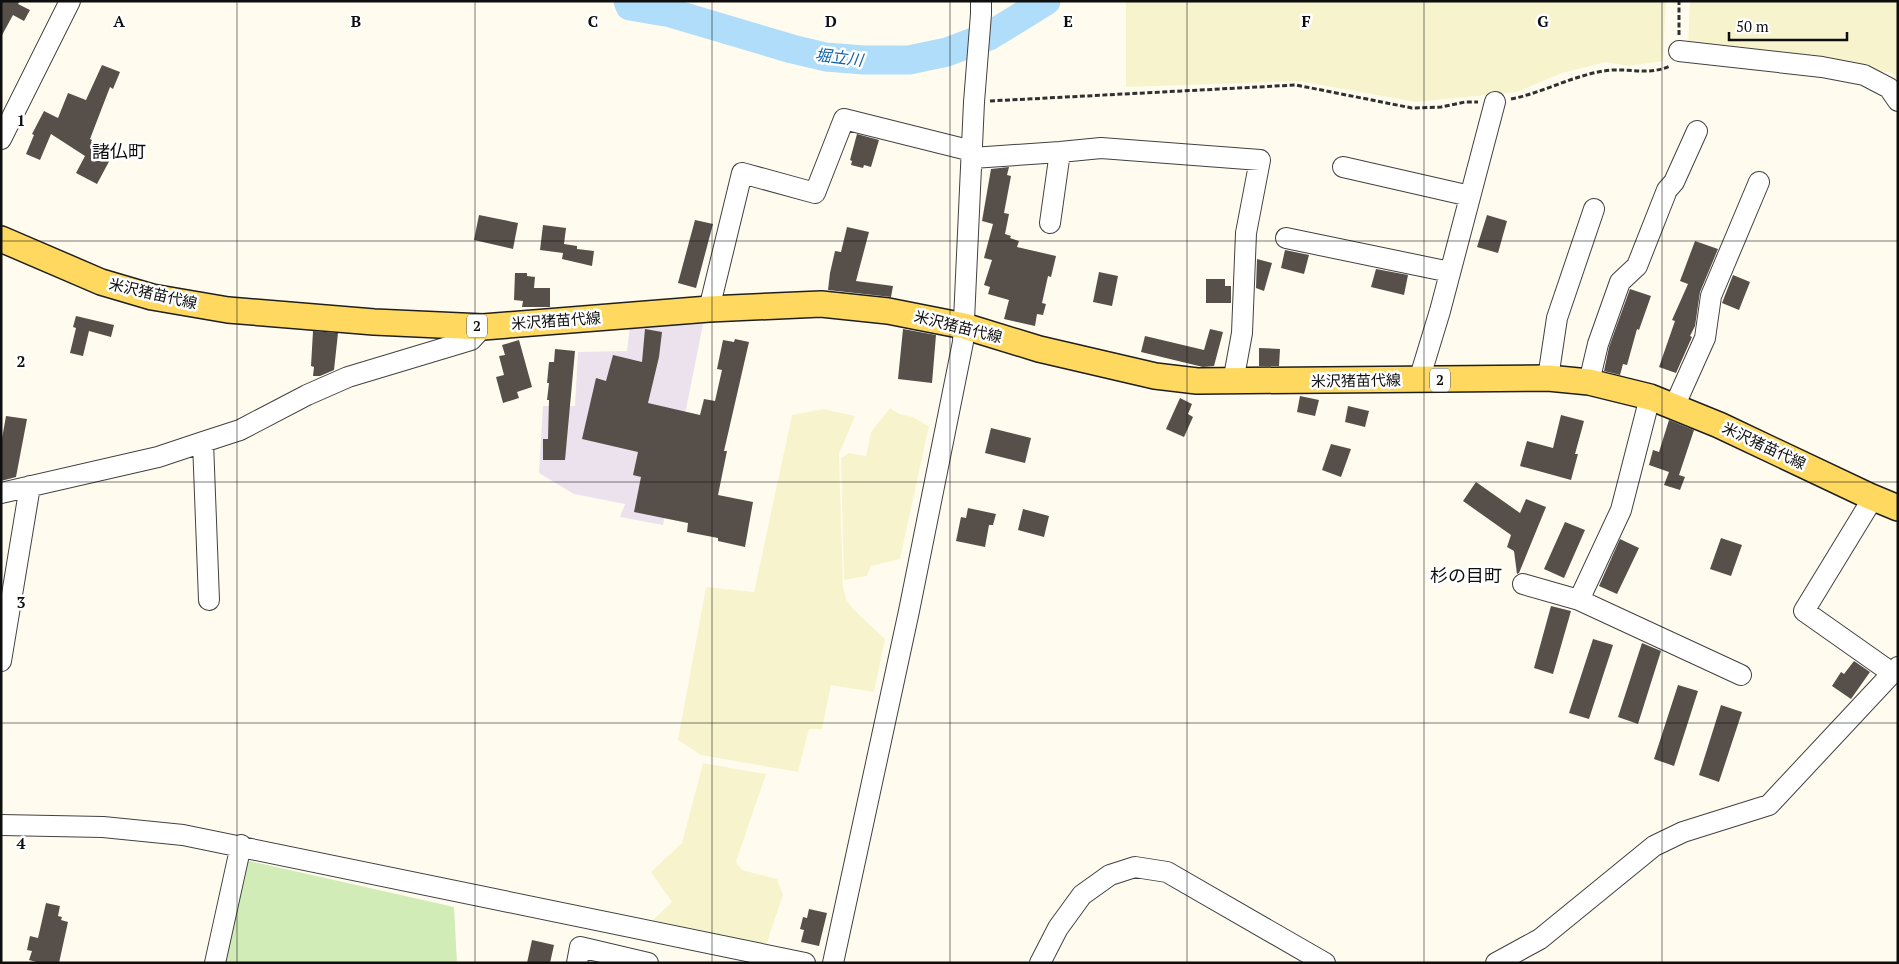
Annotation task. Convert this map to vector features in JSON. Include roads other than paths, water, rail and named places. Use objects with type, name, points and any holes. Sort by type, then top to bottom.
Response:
[{"type":"main road","name":"米沢猪苗代線","points":[[1,239],[101,282],[152,297],[248,311],[374,322],[484,327],[708,309],[821,304],[888,311],[964,326],[1039,350],[1155,376],[1196,381],[1548,378],[1589,382],[1650,397],[1740,435],[1898,508]]},
{"type":"street","points":[[1,139],[70,1]]},
{"type":"street","points":[[833,963],[909,611],[963,342],[974,102],[979,52],[980,1]]},
{"type":"street","points":[[1680,51],[1822,67],[1864,75],[1889,88],[1898,101]]},
{"type":"street","points":[[1419,380],[1495,102]]},
{"type":"street","points":[[708,309],[742,173],[815,194],[844,119],[972,155],[1060,152],[1100,148],[1260,160],[1246,233],[1242,333],[1233,382]]},
{"type":"street","points":[[1589,382],[1598,344],[1620,282],[1637,266],[1667,190],[1674,182],[1697,131]]},
{"type":"street","points":[[1050,223],[1060,152]]},
{"type":"street","points":[[1343,167],[1470,196]]},
{"type":"street","points":[[1674,407],[1705,338],[1711,296],[1758,182]]},
{"type":"street","points":[[1548,378],[1557,318],[1594,209]]},
{"type":"street","points":[[1286,238],[1450,272]]},
{"type":"street","points":[[1,493],[158,457],[240,430],[307,395],[348,377],[471,340],[484,327]]},
{"type":"street","points":[[1579,600],[1621,510],[1650,397]]},
{"type":"street","points":[[203,442],[209,600]]},
{"type":"street","points":[[1,661],[30,486]]},
{"type":"street","points":[[1496,963],[1540,939],[1654,846],[1683,832],[1769,805],[1895,670],[1804,611],[1873,498]]},
{"type":"street","points":[[1523,584],[1579,600],[1741,675]]},
{"type":"street","points":[[1,825],[64,825],[132,829],[184,835],[241,845],[805,963]]},
{"type":"street","points":[[215,963],[241,845]]},
{"type":"street","points":[[1040,963],[1058,928],[1082,895],[1110,875],[1135,867],[1168,872],[1325,963]]},
{"type":"street","points":[[577,963],[580,947],[648,963]]},
{"type":"waterway","name":"堀立川","points":[[628,1],[630,6],[671,13],[792,49],[826,57],[864,60],[909,60],[947,52],[989,36],[1046,1]]},
{"type":"district","name":"諸仏町","points":[[119,152]]},
{"type":"district","name":"杉の目町","points":[[1466,576]]}]
